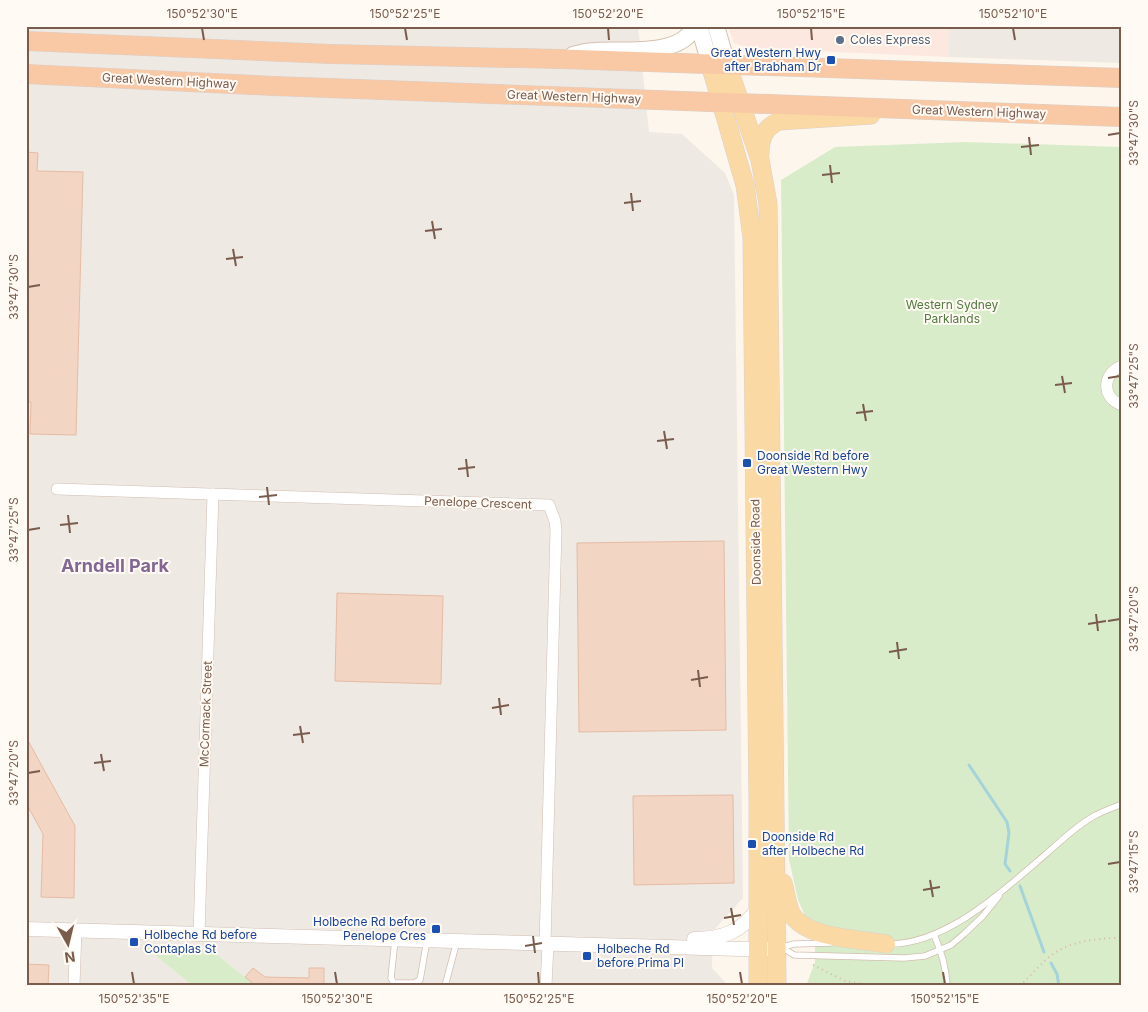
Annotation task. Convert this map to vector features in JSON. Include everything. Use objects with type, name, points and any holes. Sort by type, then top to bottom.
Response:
[{"type":"highway","points":[[26,41],[330,54],[561,59],[1122,78]]},
{"type":"highway","name":"Great Western Highway","points":[[26,74],[264,86],[1122,117]]},
{"type":"main road","points":[[561,59],[593,51],[640,51],[664,47],[689,36],[694,26]]},
{"type":"main road","points":[[700,26],[718,64]]},
{"type":"main road","points":[[716,26],[718,64]]},
{"type":"main road","name":"Doonside Road","points":[[718,64],[721,102],[745,185],[752,237],[758,790],[758,986]]},
{"type":"main road","name":"Doonside Road","points":[[718,64],[741,103],[760,160],[768,204],[777,864],[780,948],[777,986]]},
{"type":"main road","points":[[760,160],[762,135],[769,127],[779,121],[929,110]]},
{"type":"main road","points":[[777,864],[790,910],[796,920],[802,925],[815,932],[886,944]]},
{"type":"street","points":[[1122,366],[1110,373],[1106,384],[1109,396],[1114,402],[1122,405]]},
{"type":"street","name":"Penelope Crescent","points":[[57,489],[549,505],[556,530],[546,944]]},
{"type":"street","name":"McCormack Street","points":[[199,934],[212,494]]},
{"type":"street","points":[[654,946],[679,939],[716,938],[744,925],[758,908]]},
{"type":"street","points":[[26,929],[546,944],[780,948]]},
{"type":"street","points":[[74,986],[76,930]]},
{"type":"street","points":[[546,944],[546,986]]},
{"type":"lane","points":[[780,948],[808,943],[897,944],[934,935],[955,924],[1002,892],[1093,817],[1122,804]]},
{"type":"lane","points":[[780,948],[794,955],[904,958],[925,956],[951,944],[964,934],[982,917],[1002,892]]},
{"type":"lane","points":[[934,935],[941,949],[947,986]]},
{"type":"lane","points":[[395,939],[391,978],[394,983],[414,983],[420,980],[427,940]]},
{"type":"lane","points":[[445,986],[457,941]]},
{"type":"path","points":[[1020,986],[1049,957],[1062,950],[1095,939],[1122,938]]},
{"type":"path","points":[[813,965],[845,981],[876,986]]},
{"type":"shaded area","points":[[26,26],[638,26],[649,132],[682,134],[725,173],[734,195],[743,898],[713,931],[712,968],[729,986],[256,986],[210,949],[145,947],[193,986],[26,986]]},
{"type":"shaded area","name":"Coles Express","points":[[728,26],[949,26],[948,57],[748,48],[734,43]]},
{"type":"shaded area","points":[[949,26],[1122,26],[1122,63],[948,57]]},
{"type":"green space","name":"Western Sydney Parklands","points":[[965,142],[1122,147],[1122,986],[806,986],[815,962],[815,938],[798,900],[789,859],[781,180],[835,147]]},
{"type":"green space","points":[[145,947],[210,949],[256,986],[193,986]]},
{"type":"building","points":[[26,152],[38,153],[37,171],[83,172],[76,435],[30,434],[31,402],[26,402]]},
{"type":"building","points":[[724,541],[726,730],[579,732],[577,543]]},
{"type":"building","points":[[337,593],[443,596],[441,684],[335,681]]},
{"type":"building","points":[[26,737],[75,826],[74,898],[41,897],[43,834],[26,803]]},
{"type":"building","points":[[733,795],[734,883],[634,885],[633,796]]},
{"type":"building","points":[[26,964],[49,965],[48,986],[26,986]]},
{"type":"building","points":[[253,968],[265,977],[309,978],[309,968],[324,968],[324,986],[256,986],[245,977]]},
{"type":"waterway","points":[[969,765],[1007,822],[1009,833],[1005,864],[1010,871]]},
{"type":"waterway","points":[[1020,886],[1044,952]]},
{"type":"waterway","points":[[1051,963],[1057,974],[1059,986]]},
{"type":"place","name":"Coles Express","points":[[840,40]]},
{"type":"place","name":"Great Western Hwy after Brabham Dr","points":[[831,60]]},
{"type":"place","name":"Doonside Rd before Great Western Hwy","points":[[747,463]]},
{"type":"place","name":"Doonside Rd after Holbeche Rd","points":[[752,844]]},
{"type":"place","name":"Holbeche Rd before Penelope Cres","points":[[436,929]]},
{"type":"place","name":"Holbeche Rd before Contaplas St","points":[[134,942]]},
{"type":"place","name":"Holbeche Rd before Prima Pl","points":[[587,956]]},
{"type":"district","name":"Arndell Park","points":[[115,566]]}]
